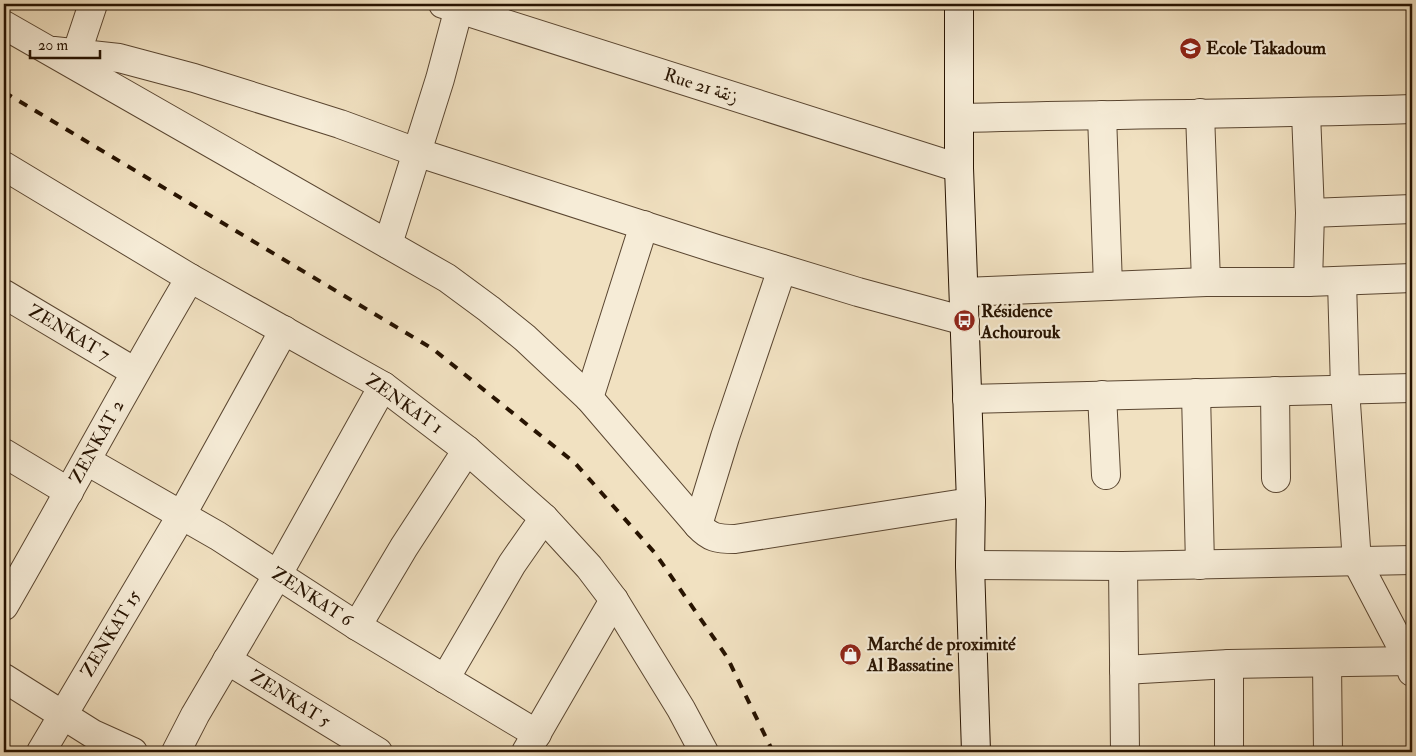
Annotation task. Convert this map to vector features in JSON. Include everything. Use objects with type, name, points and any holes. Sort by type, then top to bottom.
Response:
[{"type":"street","points":[[76,52],[93,4]]},
{"type":"street","points":[[959,4],[959,168],[965,321],[976,752]]},
{"type":"street","points":[[388,244],[440,79],[454,5]]},
{"type":"street","name":"Rue 21 زنقة","points":[[454,5],[959,168]]},
{"type":"street","points":[[4,25],[447,278],[490,309],[525,338],[589,398],[709,536],[735,540],[970,502]]},
{"type":"street","points":[[45,50],[119,58],[194,78],[340,124],[416,152],[782,269],[965,321]]},
{"type":"street","points":[[959,118],[1102,114],[1306,113],[1412,109]]},
{"type":"street","points":[[1200,113],[1206,282]]},
{"type":"street","points":[[1306,113],[1310,213],[1308,282]]},
{"type":"street","points":[[1102,114],[1108,286]]},
{"type":"street","name":"ZENKAT 1","points":[[4,166],[190,278],[383,386],[467,450],[544,518],[589,567],[614,600],[681,709],[695,747]]},
{"type":"street","points":[[1310,213],[1412,209]]},
{"type":"street","points":[[589,398],[644,224]]},
{"type":"street","points":[[698,525],[725,437],[782,269]]},
{"type":"street","name":"ZENKAT 2","points":[[4,606],[12,573],[69,492],[135,372],[190,278]]},
{"type":"street","points":[[964,292],[1206,282],[1308,282],[1412,278]]},
{"type":"street","points":[[1124,670],[1229,664],[1327,663],[1411,665],[1357,562],[1345,389],[1342,281]]},
{"type":"street","name":"ZENKAT 7","points":[[4,294],[135,372]]},
{"type":"street","name":"ZENKAT 15","points":[[41,752],[181,516],[284,330]]},
{"type":"street","points":[[176,752],[383,386]]},
{"type":"street","points":[[967,399],[1412,388]]},
{"type":"street","points":[[1275,391],[1276,478]]},
{"type":"street","points":[[1196,393],[1200,565]]},
{"type":"street","points":[[1102,395],[1106,475]]},
{"type":"street","points":[[357,626],[404,547],[467,450]]},
{"type":"street","points":[[4,453],[69,492]]},
{"type":"street","name":"ZENKAT 6","points":[[87,461],[218,536],[357,626],[445,679],[532,743]]},
{"type":"street","points":[[445,679],[512,564],[544,518]]},
{"type":"street","points":[[970,565],[1123,566],[1412,560]]},
{"type":"street","points":[[1123,566],[1126,752]]},
{"type":"street","points":[[532,743],[614,600]]},
{"type":"street","name":"ZENKAT 5","points":[[227,660],[378,752]]},
{"type":"street","points":[[1327,663],[1328,752]]},
{"type":"street","points":[[1229,664],[1229,752]]},
{"type":"street","points":[[4,678],[92,734],[133,752]]},
{"type":"railway","points":[[4,92],[433,349],[575,463],[655,553],[727,657],[773,752]]},
{"type":"place","name":"Ecole Takadoum","points":[[1190,48]]},
{"type":"place","name":"Résidence Achourouk","points":[[965,321]]},
{"type":"place","name":"Marché de proximité Al Bassatine","points":[[851,654]]}]
